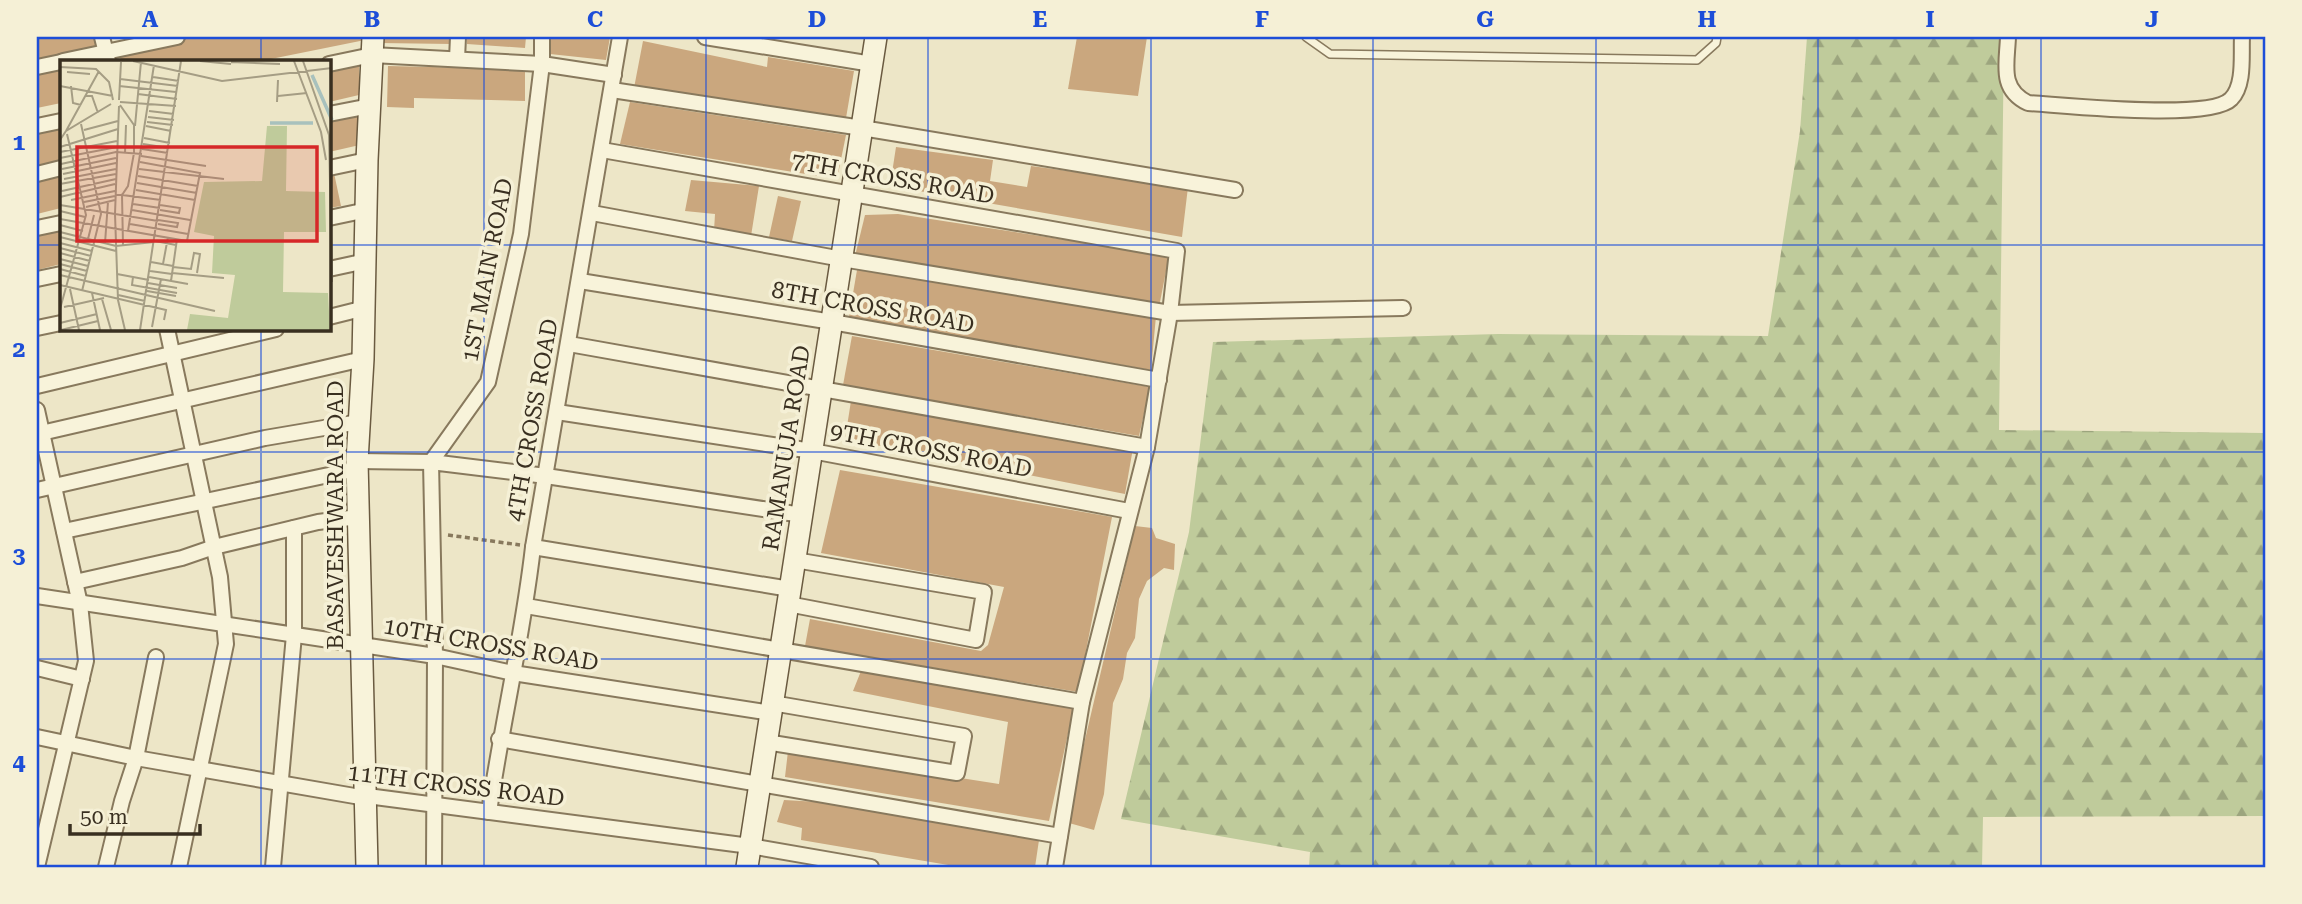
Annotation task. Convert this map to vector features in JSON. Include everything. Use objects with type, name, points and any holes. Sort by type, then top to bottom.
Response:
[{"type":"street","points":[[69,60],[105,50],[177,37]]},
{"type":"street","points":[[457,60],[458,37]]},
{"type":"street","name":"1ST MAIN ROAD","points":[[431,462],[488,382],[522,234],[542,64],[542,37]]},
{"type":"street","name":"4TH CROSS ROAD","points":[[489,812],[499,738],[526,606],[533,547],[620,37]]},
{"type":"street","points":[[705,37],[872,64]]},
{"type":"street","name":"RAMANUJA ROAD","points":[[748,857],[876,37]]},
{"type":"street","points":[[2008,37],[2009,87],[2015,96],[2028,103],[2179,111],[2220,107],[2231,100],[2240,80],[2242,37]]},
{"type":"street","points":[[331,63],[372,46],[457,60],[542,64],[614,75]]},
{"type":"street","name":"BASAVESHWARA ROAD","points":[[367,867],[357,465],[365,309],[372,46]]},
{"type":"street","points":[[37,67],[60,62]]},
{"type":"street","points":[[612,90],[862,128],[1235,190]]},
{"type":"street","points":[[331,114],[370,106]]},
{"type":"street","points":[[37,127],[60,121]]},
{"type":"street","name":"7TH CROSS ROAD","points":[[602,150],[1177,251],[1170,313]]},
{"type":"street","points":[[331,168],[367,160]]},
{"type":"street","points":[[37,174],[60,168]]},
{"type":"street","points":[[331,218],[367,210]]},
{"type":"street","points":[[592,213],[842,259],[1170,313],[1403,308]]},
{"type":"street","points":[[37,228],[60,223]]},
{"type":"street","points":[[331,269],[366,261]]},
{"type":"street","points":[[37,279],[60,274]]},
{"type":"street","name":"8TH CROSS ROAD","points":[[580,281],[1159,380]]},
{"type":"street","points":[[331,317],[365,309]]},
{"type":"street","points":[[1055,867],[1082,702],[1147,447],[1170,313]]},
{"type":"street","points":[[37,328],[60,323]]},
{"type":"street","points":[[167,331],[220,577],[226,644],[179,867]]},
{"type":"street","points":[[37,386],[267,331]]},
{"type":"street","points":[[569,344],[1147,447]]},
{"type":"street","points":[[39,434],[363,359]]},
{"type":"street","points":[[37,410],[39,434],[54,486],[80,604],[86,661],[37,867]]},
{"type":"street","name":"9TH CROSS ROAD","points":[[557,412],[812,451],[1129,511]]},
{"type":"street","points":[[37,490],[194,453],[359,422]]},
{"type":"street","points":[[431,462],[435,656],[434,867]]},
{"type":"street","points":[[64,531],[357,465],[431,462],[546,476],[802,515]]},
{"type":"street","points":[[75,582],[182,558],[214,547],[318,522],[358,517]]},
{"type":"street","points":[[273,867],[294,635],[294,528]]},
{"type":"street","points":[[533,547],[789,596],[976,640],[984,592],[795,559]]},
{"type":"street","name":"10TH CROSS ROAD","points":[[37,596],[435,656],[513,673],[964,736],[957,773],[766,742]]},
{"type":"street","points":[[526,606],[1082,702]]},
{"type":"street","points":[[106,867],[136,758],[156,657]]},
{"type":"street","points":[[37,668],[82,679]]},
{"type":"street","name":"11TH CROSS ROAD","points":[[37,737],[136,758],[366,798],[489,812],[748,857],[868,867]]},
{"type":"street","points":[[499,738],[1060,836]]},
{"type":"street","points":[[37,802],[53,806]]},
{"type":"lane","points":[[1306,37],[1330,54],[1697,60],[1716,43],[1717,37]]},
{"type":"path","points":[[433,533],[533,547]]},
{"type":"green space","points":[[1807,37],[2004,37],[1999,430],[2265,433],[2265,816],[1983,817],[1982,867],[1309,867],[1310,852],[1121,819],[1189,532],[1213,342],[1498,334],[1768,336],[1800,131]]},
{"type":"building","points":[[37,37],[94,37],[97,48],[37,62]]},
{"type":"building","points":[[195,37],[364,37],[365,40],[266,60],[121,60],[119,53]]},
{"type":"building","points":[[380,37],[452,37],[452,44],[379,43]]},
{"type":"building","points":[[467,37],[526,37],[525,48],[467,44]]},
{"type":"building","points":[[551,37],[610,37],[606,60],[550,54]]},
{"type":"building","points":[[1077,37],[1147,37],[1138,96],[1068,89]]},
{"type":"building","points":[[643,41],[767,67],[768,57],[854,71],[846,118],[634,88]]},
{"type":"building","points":[[359,64],[359,95],[331,102],[331,70]]},
{"type":"building","points":[[388,66],[525,69],[525,101],[414,98],[414,108],[387,107]]},
{"type":"building","points":[[60,69],[60,103],[37,108],[37,74]]},
{"type":"building","points":[[630,102],[846,135],[837,179],[620,144]]},
{"type":"building","points":[[364,113],[364,144],[331,152],[331,120]]},
{"type":"building","points":[[60,126],[60,160],[37,166],[37,131]]},
{"type":"building","points":[[896,147],[993,160],[990,181],[1027,187],[1031,166],[1188,187],[1182,237],[890,186]]},
{"type":"building","points":[[60,173],[60,208],[37,214],[37,178]]},
{"type":"building","points":[[334,173],[341,206],[331,208],[331,174]]},
{"type":"building","points":[[691,180],[759,186],[751,236],[714,231],[715,214],[685,211]]},
{"type":"building","points":[[778,196],[801,201],[792,241],[769,237]]},
{"type":"building","points":[[898,214],[1169,256],[1159,307],[855,256],[865,215]]},
{"type":"building","points":[[60,230],[60,264],[37,270],[37,235]]},
{"type":"building","points":[[857,270],[1156,316],[1151,370],[849,317]]},
{"type":"building","points":[[852,336],[1150,387],[1139,436],[843,385]]},
{"type":"building","points":[[851,401],[1133,448],[1125,494],[845,439]]},
{"type":"building","points":[[840,470],[1112,517],[1078,692],[805,646],[810,619],[981,651],[988,645],[1004,587],[821,553]]},
{"type":"building","points":[[1135,526],[1152,528],[1156,538],[1175,544],[1174,570],[1164,568],[1147,581],[1139,599],[1135,638],[1127,653],[1123,679],[1113,703],[1104,794],[1094,830],[1069,823],[1073,791]]},
{"type":"building","points":[[861,671],[1074,706],[1049,821],[785,777],[788,751],[999,784],[1008,722],[853,691]]},
{"type":"building","points":[[784,800],[836,803],[1039,840],[1035,867],[960,867],[801,840],[802,828],[777,822]]}]
